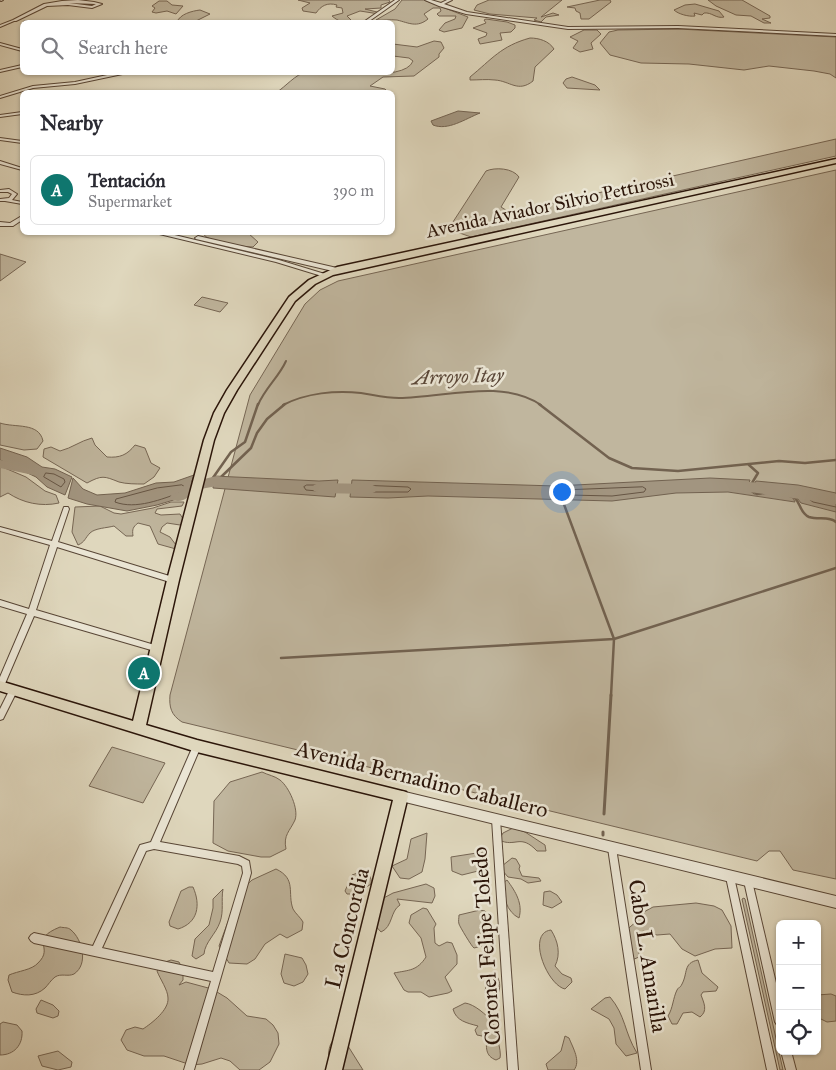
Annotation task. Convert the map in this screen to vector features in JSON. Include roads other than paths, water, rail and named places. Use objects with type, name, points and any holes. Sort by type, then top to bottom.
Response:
[{"type":"main road","name":"Avenida Aviador Silvio Pettirossi","points":[[138,729],[173,580],[209,440],[219,414],[232,390],[292,300],[303,288],[336,270],[836,161]]},
{"type":"main road","name":"Avenida Bernadino Caballero","points":[[0,686],[197,746],[401,796]]},
{"type":"main road","name":"La Concordia","points":[[334,1070],[401,796]]},
{"type":"street","points":[[369,20],[398,0]]},
{"type":"street","points":[[427,0],[466,13],[568,28],[678,27],[836,35]]},
{"type":"street","points":[[440,5],[450,0]]},
{"type":"street","points":[[22,20],[46,5],[76,1],[100,4],[92,8],[68,4],[46,5]]},
{"type":"street","points":[[1,25],[20,21]]},
{"type":"street","points":[[0,44],[19,43]]},
{"type":"street","points":[[0,44],[20,49]]},
{"type":"street","points":[[0,71],[20,66]]},
{"type":"street","points":[[88,80],[100,75]]},
{"type":"street","points":[[22,90],[114,75]]},
{"type":"street","points":[[1,96],[20,91]]},
{"type":"street","points":[[0,116],[20,114]]},
{"type":"street","points":[[2,140],[20,142]]},
{"type":"street","points":[[0,162],[20,168]]},
{"type":"street","points":[[0,191],[9,190],[20,195]]},
{"type":"street","points":[[4,200],[12,198],[15,194]]},
{"type":"street","points":[[4,200],[20,203]]},
{"type":"street","points":[[0,207],[6,202],[4,200]]},
{"type":"street","points":[[0,224],[11,225],[20,219]]},
{"type":"street","points":[[166,235],[293,265],[325,275]]},
{"type":"street","points":[[186,235],[336,270]]},
{"type":"street","points":[[0,686],[31,613],[66,509]]},
{"type":"street","points":[[0,529],[173,580]]},
{"type":"street","points":[[0,603],[158,649]]},
{"type":"street","points":[[0,717],[13,691]]},
{"type":"street","points":[[154,845],[197,746]]},
{"type":"street","name":"Avenida Bernadino Caballero","points":[[401,796],[836,902]]},
{"type":"street","name":"Coronel Felipe Toledo","points":[[496,819],[513,1070]]},
{"type":"street","points":[[96,952],[143,848],[154,845],[239,860],[246,864],[247,873],[189,1070]]},
{"type":"street","name":"Cabo L. Amarilla","points":[[612,848],[646,1070]]},
{"type":"street","points":[[730,877],[772,1070]]},
{"type":"street","points":[[748,881],[777,1010]]},
{"type":"street","points":[[34,938],[216,977]]},
{"type":"street","points":[[787,1055],[791,1070]]},
{"type":"water","points":[[458,111],[480,113],[456,124],[445,126],[433,125],[431,121]]},
{"type":"water","points":[[0,448],[27,457],[42,467],[55,469],[72,477],[65,495],[47,487],[36,477],[0,460]]},
{"type":"water","points":[[194,475],[187,496],[127,511],[87,504],[68,498],[73,478],[83,489],[97,495],[125,493],[156,483],[174,482]]},
{"type":"water","points":[[214,476],[319,481],[338,480],[335,497],[213,488]]},
{"type":"water","points":[[710,478],[750,480],[747,488],[754,494],[780,493],[793,498],[795,502],[728,492],[676,493],[612,501],[428,496],[350,497],[352,480],[556,486]]},
{"type":"water","points":[[756,481],[798,485],[836,493],[836,512],[801,503],[794,494],[785,490],[776,488],[758,492],[751,488]]},
{"type":"waterway","points":[[258,405],[286,361]]},
{"type":"waterway","name":"Arroyo Itay","points":[[285,404],[311,395],[331,392],[351,392],[399,398],[472,391],[508,393],[525,397],[539,404]]},
{"type":"waterway","points":[[210,482],[231,452],[245,442],[258,404]]},
{"type":"waterway","name":"Arroyo Itay","points":[[221,477],[251,448],[257,433],[267,419],[285,404]]},
{"type":"waterway","name":"Arroyo Itay","points":[[539,404],[609,458],[632,468],[678,471],[779,461],[805,463],[836,460]]},
{"type":"waterway","name":"Arroyo Itay","points":[[0,464],[33,471]]},
{"type":"waterway","name":"Arroyo Itay","points":[[749,465],[758,473],[749,488],[757,494],[767,492],[787,493],[795,498],[802,511],[809,517],[831,519],[836,522]]},
{"type":"waterway","name":"Arroyo Itay","points":[[177,497],[184,495],[191,486],[217,481],[230,482]]},
{"type":"waterway","name":"Arroyo Itay","points":[[730,487],[750,487],[836,499]]},
{"type":"waterway","name":"Arroyo Itay","points":[[319,488],[370,489]]},
{"type":"waterway","points":[[562,499],[614,639]]},
{"type":"waterway","points":[[614,639],[836,568]]},
{"type":"waterway","points":[[281,658],[614,639]]},
{"type":"waterway","points":[[611,696],[614,639]]},
{"type":"waterway","points":[[604,814],[611,695]]},
{"type":"place","name":"Tentación","points":[[144,673]]}]
